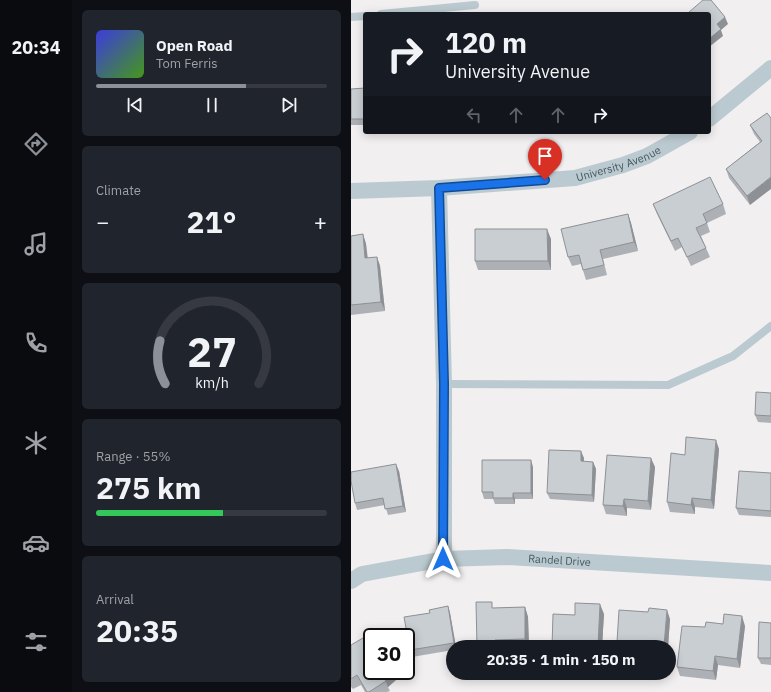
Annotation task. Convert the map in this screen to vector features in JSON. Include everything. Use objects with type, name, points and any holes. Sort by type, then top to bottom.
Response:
[{"type":"street","points":[[711,117],[771,68]]},
{"type":"street","name":"University Avenue","points":[[351,191],[439,188],[575,178],[629,163],[647,156],[686,134]]},
{"type":"street","points":[[439,188],[444,384],[443,559]]},
{"type":"street","name":"Randel Drive","points":[[351,581],[362,574],[443,559],[507,556],[771,573]]},
{"type":"lane","points":[[402,12],[475,5]]},
{"type":"lane","points":[[351,17],[363,16]]},
{"type":"lane","points":[[444,384],[667,385],[733,356],[771,326]]},
{"type":"building","points":[[703,0],[711,0],[725,17],[717,24],[721,29],[711,37],[711,12],[689,12]]},
{"type":"building","points":[[363,88],[363,119],[351,119],[351,89]]},
{"type":"building","points":[[767,113],[771,118],[771,177],[747,196],[726,169],[762,141],[750,125]]},
{"type":"building","points":[[710,177],[723,204],[703,214],[707,223],[696,228],[706,248],[687,257],[678,238],[671,241],[653,204]]},
{"type":"building","points":[[628,214],[634,242],[600,250],[604,265],[583,270],[579,255],[568,257],[561,229]]},
{"type":"building","points":[[475,229],[547,229],[548,261],[475,261]]},
{"type":"building","points":[[363,234],[365,258],[377,257],[381,302],[351,305],[351,236]]},
{"type":"building","points":[[756,392],[771,393],[771,416],[755,415]]},
{"type":"building","points":[[686,437],[716,440],[711,500],[692,498],[691,505],[667,502],[671,453],[685,455]]},
{"type":"building","points":[[549,450],[581,451],[581,461],[593,462],[592,495],[547,493]]},
{"type":"building","points":[[607,455],[651,458],[648,501],[624,499],[623,506],[603,505]]},
{"type":"building","points":[[482,460],[531,460],[531,493],[513,493],[513,498],[493,498],[493,492],[482,492]]},
{"type":"building","points":[[396,464],[403,506],[385,509],[383,498],[355,503],[351,472]]},
{"type":"building","points":[[739,471],[771,473],[771,511],[736,508]]},
{"type":"building","points":[[476,602],[492,602],[492,608],[525,607],[525,639],[477,640]]},
{"type":"building","points":[[575,603],[600,604],[598,640],[552,640],[553,614],[575,615]]},
{"type":"building","points":[[448,606],[454,640],[446,640],[446,644],[415,649],[415,628],[406,628],[404,617],[430,613],[429,610]]},
{"type":"building","points":[[649,608],[667,610],[664,640],[617,640],[619,610],[648,612]]},
{"type":"building","points":[[724,614],[742,616],[737,659],[715,656],[713,671],[677,667],[682,626],[705,627],[706,622],[723,624]]},
{"type":"building","points":[[759,622],[771,623],[771,658],[758,658]]},
{"type":"building","points":[[363,638],[363,680],[386,681],[369,692],[367,692],[357,675],[351,679],[351,645]]},
{"type":"route","points":[[443,559],[444,384],[439,188],[545,180]]}]
